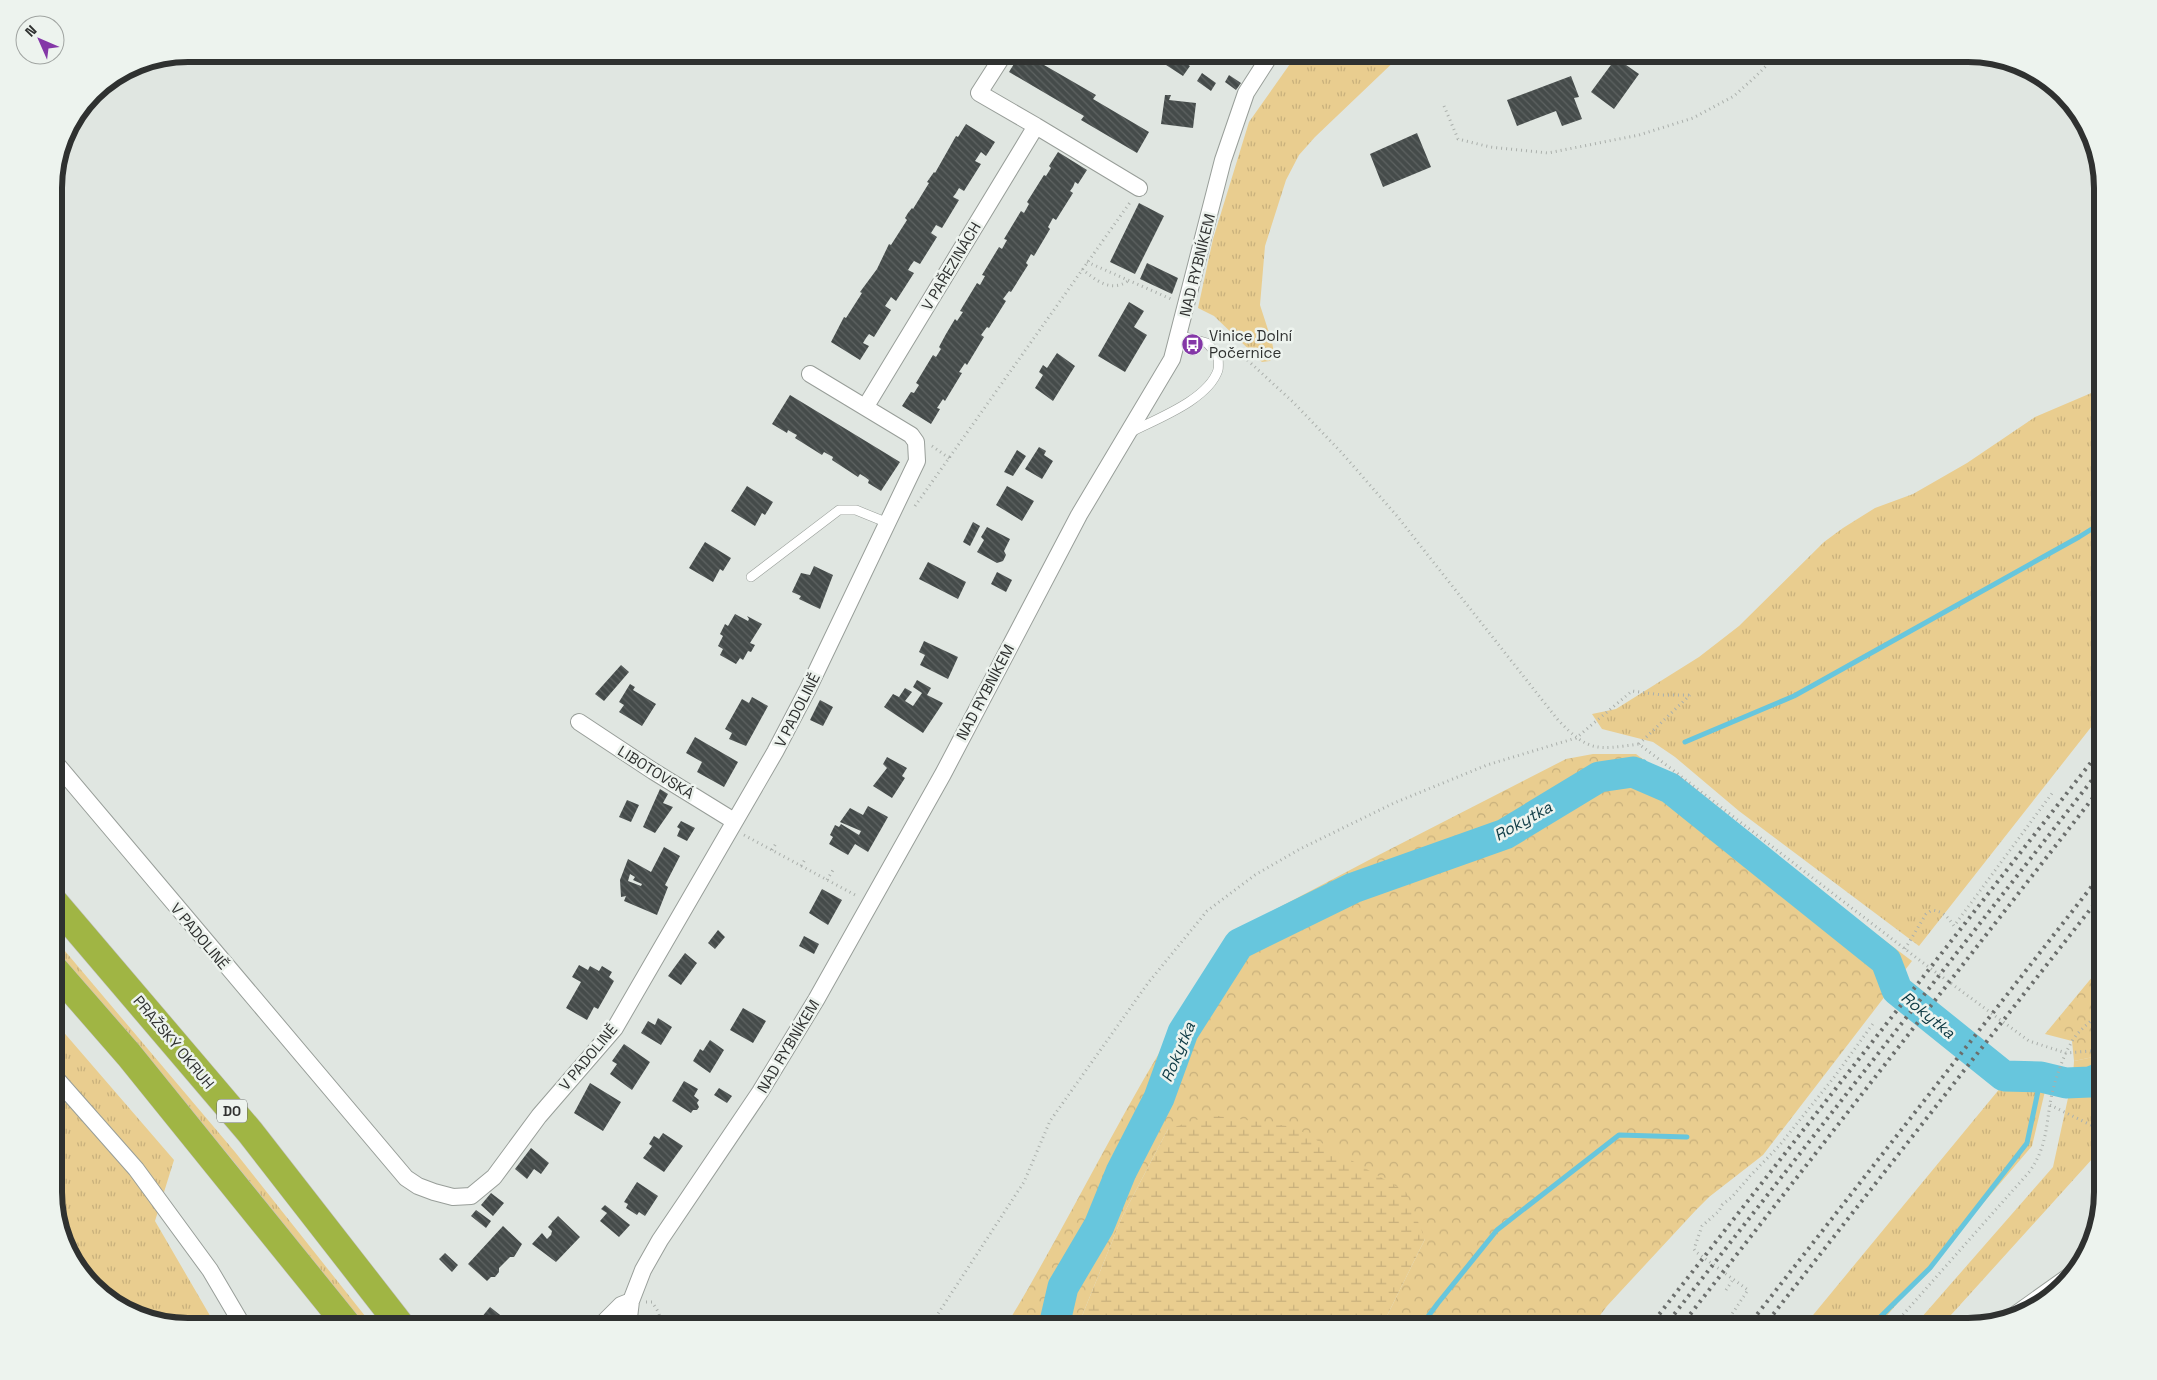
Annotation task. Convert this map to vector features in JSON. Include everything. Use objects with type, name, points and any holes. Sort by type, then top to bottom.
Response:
[{"type":"highway","name":"PRAŽSKÝ OKRUH","points":[[63,913],[250,1132],[395,1318]]},
{"type":"highway","points":[[63,979],[129,1055],[342,1318]]},
{"type":"street","points":[[999,62],[979,93],[1139,188]]},
{"type":"street","name":"NAD RYBNÍKEM","points":[[629,1318],[630,1301],[643,1270],[660,1240],[760,1092],[816,1000],[942,774],[1079,514],[1126,434],[1165,374],[1172,359],[1179,335],[1224,160],[1246,93],[1266,62]]},
{"type":"street","name":"V PAŘEZINÁCH","points":[[866,406],[1036,126]]},
{"type":"street","name":"V PADOLINĚ","points":[[63,772],[406,1178],[418,1186],[453,1196],[471,1196],[494,1177],[538,1116],[614,1028],[775,752],[808,689],[917,461],[916,442],[905,430],[810,374]]},
{"type":"street","name":"LIBOTOVSKÁ","points":[[578,722],[653,771],[734,820]]},
{"type":"street","points":[[63,1086],[136,1169],[210,1270],[238,1318]]},
{"type":"street","points":[[608,1318],[621,1305],[630,1301]]},
{"type":"lane","points":[[1126,434],[1186,404],[1206,387],[1218,370],[1218,355],[1208,343],[1179,335]]},
{"type":"lane","points":[[751,577],[839,510],[856,510],[888,523]]},
{"type":"path","points":[[1444,106],[1458,140],[1548,154],[1639,135],[1694,118],[1734,96],[1770,62]]},
{"type":"path","points":[[888,523],[904,522],[1139,188]]},
{"type":"path","points":[[1087,262],[1186,305]]},
{"type":"path","points":[[1082,269],[1100,284],[1122,285],[1129,280]]},
{"type":"path","points":[[935,1318],[1024,1182],[1050,1121],[1148,984],[1207,911],[1255,875],[1300,849],[1394,803],[1487,765],[1576,738],[1632,691],[1691,695],[1639,744],[1605,749],[1588,746],[1576,738],[1558,720],[1397,516],[1340,452],[1293,402],[1243,356],[1218,355]]},
{"type":"path","points":[[932,446],[949,458]]},
{"type":"path","points":[[1639,744],[1905,949],[2029,1041],[2066,1053],[2094,1051]]},
{"type":"path","points":[[1905,949],[1926,914],[1932,910],[1946,915],[1954,926],[2053,792]]},
{"type":"path","points":[[740,839],[744,835],[869,903]]},
{"type":"path","points":[[772,850],[777,842]]},
{"type":"path","points":[[801,866],[806,858]]},
{"type":"path","points":[[828,880],[833,870]]},
{"type":"path","points":[[1900,1318],[2030,1171],[2042,1149],[2052,1096],[2066,1053],[2072,1041],[2094,1019]]},
{"type":"path","points":[[1729,1318],[1748,1290],[1732,1281],[1696,1252],[1694,1249],[1702,1226],[1719,1211],[1722,1205],[1732,1197],[1779,1146],[1835,1076],[1875,1021]]},
{"type":"path","points":[[2050,1105],[2094,1126]]},
{"type":"path","points":[[1726,1290],[1732,1281]]},
{"type":"path","points":[[630,1301],[652,1302],[659,1312],[660,1318]]},
{"type":"green space","points":[[1291,62],[1394,62],[1315,137],[1299,155],[1286,180],[1265,246],[1260,305],[1274,353],[1270,361],[1262,362],[1214,316],[1198,308],[1213,239],[1249,122]]},
{"type":"green space","points":[[2094,392],[2094,723],[1919,946],[1739,811],[1675,757],[1653,742],[1602,729],[1592,714],[1616,709],[1699,657],[1739,626],[1824,542],[1843,528],[1875,508],[1913,494],[1967,463],[2035,417]]},
{"type":"green space","points":[[1593,754],[1636,754],[1912,961],[1763,1155],[1709,1197],[1598,1318],[1386,1318],[1425,1239],[1168,1129],[1122,1217],[1081,1318],[1011,1318],[1161,1051],[1212,965],[1228,943],[1248,924],[1566,759]]},
{"type":"green space","points":[[63,949],[235,1152],[367,1318],[358,1318],[230,1157],[63,961]]},
{"type":"green space","points":[[2094,975],[2094,1057],[2074,1061],[2072,1041],[2045,1034]]},
{"type":"green space","points":[[63,1031],[174,1160],[155,1221],[211,1318],[172,1316],[132,1305],[105,1286],[79,1255],[67,1224],[63,1200]]},
{"type":"green space","points":[[2094,1057],[2094,1157],[1948,1318],[1921,1318],[2053,1167],[2073,1075],[2074,1061]]},
{"type":"green space","points":[[2020,1064],[2050,1070],[2032,1146],[1885,1318],[1811,1318]]},
{"type":"green space","points":[[1212,1115],[1294,1127],[1406,1192],[1425,1239],[1386,1318],[1081,1318],[1122,1217],[1168,1129]]},
{"type":"building","points":[[1015,62],[1039,62],[1096,95],[1093,99],[1149,132],[1137,153],[1081,120],[1084,116],[1009,72]]},
{"type":"building","points":[[1184,62],[1190,66],[1183,76],[1163,63]]},
{"type":"building","points":[[1613,62],[1622,62],[1639,74],[1614,109],[1591,92]]},
{"type":"building","points":[[1202,73],[1216,83],[1211,91],[1197,81]]},
{"type":"building","points":[[1229,75],[1241,83],[1236,90],[1225,82]]},
{"type":"building","points":[[1571,76],[1579,97],[1574,98],[1582,119],[1562,126],[1556,111],[1517,126],[1507,100]]},
{"type":"building","points":[[1165,95],[1171,95],[1169,100],[1196,103],[1193,128],[1161,124]]},
{"type":"building","points":[[966,124],[995,142],[986,156],[981,152],[975,161],[981,164],[964,191],[959,188],[953,197],[959,200],[942,228],[936,225],[931,233],[937,237],[920,264],[914,261],[911,265],[908,270],[914,273],[896,301],[891,297],[885,306],[891,310],[874,337],[869,334],[866,338],[863,343],[869,346],[860,360],[831,342],[844,317],[846,318],[862,293],[860,292],[877,269],[889,244],[891,245],[907,220],[905,218],[913,209],[929,183],[927,182],[935,173],[956,136],[958,137]]},
{"type":"building","points":[[1417,133],[1431,167],[1383,187],[1370,154]]},
{"type":"building","points":[[1058,152],[1087,170],[1078,184],[1075,182],[1070,191],[1073,193],[1056,220],[1053,218],[1048,227],[1050,229],[1034,256],[1031,254],[1026,263],[1028,265],[1011,292],[1009,291],[1003,299],[1006,301],[989,328],[987,327],[981,335],[984,337],[967,365],[965,363],[959,372],[962,373],[945,401],[943,399],[937,408],[940,409],[931,424],[902,406],[911,392],[914,393],[919,385],[916,383],[933,355],[936,357],[941,349],[939,347],[946,334],[955,319],[957,321],[963,312],[960,311],[977,283],[980,285],[985,276],[982,275],[999,247],[1002,249],[1007,240],[1004,239],[1021,211],[1024,213],[1029,204],[1027,202],[1044,175],[1046,176],[1051,168],[1049,166]]},
{"type":"building","points":[[1139,203],[1164,216],[1135,274],[1110,262]]},
{"type":"building","points":[[1147,263],[1178,278],[1172,294],[1140,279]]},
{"type":"building","points":[[1129,302],[1144,311],[1134,327],[1147,335],[1125,372],[1098,356]]},
{"type":"building","points":[[1057,353],[1075,366],[1053,401],[1035,388],[1043,375],[1039,372],[1043,365],[1047,368]]},
{"type":"building","points":[[790,395],[900,462],[881,491],[868,483],[869,480],[865,477],[860,474],[858,477],[832,460],[833,457],[824,452],[822,455],[795,438],[797,435],[788,430],[787,433],[772,424]]},
{"type":"building","points":[[1039,447],[1046,451],[1044,455],[1053,461],[1042,479],[1025,469]]},
{"type":"building","points":[[1017,450],[1026,456],[1013,476],[1004,472]]},
{"type":"building","points":[[747,486],[773,502],[765,515],[762,513],[755,526],[731,511]]},
{"type":"building","points":[[1007,486],[1034,501],[1022,521],[996,505]]},
{"type":"building","points":[[973,522],[980,526],[970,546],[963,542]]},
{"type":"building","points":[[987,527],[1010,539],[1004,551],[1006,555],[1003,561],[997,563],[977,552],[984,540],[981,537]]},
{"type":"building","points":[[705,542],[731,558],[723,571],[720,569],[713,582],[689,568]]},
{"type":"building","points":[[928,562],[966,582],[958,599],[919,579]]},
{"type":"building","points":[[814,566],[833,575],[820,609],[799,599],[801,596],[792,592],[801,573],[810,575]]},
{"type":"building","points":[[997,572],[1012,580],[1006,592],[991,584]]},
{"type":"building","points":[[735,614],[748,621],[747,616],[762,624],[750,643],[755,645],[751,652],[748,651],[743,660],[740,658],[736,664],[720,655],[723,649],[718,646],[723,636],[720,634],[725,624],[728,626]]},
{"type":"building","points":[[924,641],[958,657],[948,679],[920,665],[925,655],[919,652]]},
{"type":"building","points":[[621,665],[629,672],[604,701],[595,694]]},
{"type":"building","points":[[917,680],[931,688],[927,695],[943,703],[923,733],[884,707],[893,694],[899,697],[905,688],[912,692],[905,701],[913,706],[922,693],[913,687]]},
{"type":"building","points":[[630,684],[635,687],[633,690],[656,704],[642,726],[619,712],[624,705],[619,702]]},
{"type":"building","points":[[752,697],[768,706],[746,746],[729,739],[732,733],[725,729],[742,699],[749,703]]},
{"type":"building","points":[[820,700],[833,707],[823,726],[810,720]]},
{"type":"building","points":[[695,737],[738,762],[724,787],[697,772],[702,762],[686,753]]},
{"type":"building","points":[[887,757],[907,768],[902,776],[905,778],[892,798],[873,786],[887,768],[883,764]]},
{"type":"building","points":[[660,789],[668,794],[663,803],[673,807],[655,833],[643,827]]},
{"type":"building","points":[[627,800],[639,805],[631,822],[619,817]]},
{"type":"building","points":[[868,806],[888,817],[868,852],[855,844],[848,855],[829,844],[833,837],[830,835],[835,825],[839,827],[841,824],[859,835],[861,831],[840,822],[850,808],[863,815]]},
{"type":"building","points":[[681,821],[695,828],[687,841],[677,836],[680,829],[677,827]]},
{"type":"building","points":[[664,847],[680,856],[665,885],[668,887],[657,915],[624,901],[626,896],[621,897],[620,880],[628,859],[651,872]],"holes":[[[630,874],[635,877],[633,880],[642,884],[641,886],[628,881]]]},
{"type":"building","points":[[822,889],[842,900],[828,925],[809,913]]},
{"type":"building","points":[[718,930],[725,937],[715,949],[708,943]]},
{"type":"building","points":[[804,936],[819,944],[814,954],[799,946]]},
{"type":"building","points":[[685,953],[697,963],[681,985],[668,976]]},
{"type":"building","points":[[579,965],[588,970],[590,966],[599,971],[602,966],[612,972],[609,977],[614,981],[598,1009],[594,1007],[587,1020],[566,1008],[581,982],[572,977]]},
{"type":"building","points":[[743,1008],[766,1021],[753,1043],[730,1030]]},
{"type":"building","points":[[658,1018],[672,1027],[661,1045],[641,1033],[648,1021],[655,1025]]},
{"type":"building","points":[[710,1040],[724,1050],[710,1073],[693,1061],[700,1049],[703,1051]]},
{"type":"building","points":[[624,1044],[650,1062],[632,1090],[610,1074],[617,1064],[612,1061]]},
{"type":"building","points":[[684,1081],[698,1089],[694,1096],[699,1100],[697,1103],[699,1107],[691,1113],[672,1101]]},
{"type":"building","points":[[590,1083],[621,1102],[603,1131],[574,1113]]},
{"type":"building","points":[[719,1088],[732,1096],[727,1103],[714,1095]]},
{"type":"building","points":[[663,1133],[683,1146],[664,1172],[643,1158],[652,1146],[649,1144],[654,1136],[659,1139]]},
{"type":"building","points":[[531,1148],[549,1163],[541,1174],[534,1169],[527,1179],[515,1169]]},
{"type":"building","points":[[637,1182],[658,1196],[645,1216],[639,1212],[637,1215],[626,1208],[628,1204],[624,1202]]},
{"type":"building","points":[[491,1193],[504,1203],[493,1216],[481,1205]]},
{"type":"building","points":[[605,1205],[630,1225],[619,1237],[600,1221],[607,1213],[601,1209]]},
{"type":"building","points":[[476,1210],[491,1221],[486,1228],[471,1216]]},
{"type":"building","points":[[558,1216],[580,1237],[556,1262],[532,1244],[542,1233],[547,1239],[551,1235],[552,1231],[548,1227]]},
{"type":"building","points":[[503,1226],[522,1244],[514,1257],[510,1257],[499,1268],[499,1272],[495,1277],[491,1277],[487,1281],[468,1264]]},
{"type":"building","points":[[445,1253],[458,1265],[452,1272],[439,1259]]},
{"type":"building","points":[[490,1307],[504,1318],[481,1318]]},
{"type":"waterway","points":[[1685,742],[1794,696],[2094,528]]},
{"type":"waterway","points":[[1633,772],[1644,762]]},
{"type":"waterway","name":"Rokytka","points":[[1056,1318],[1063,1287],[1099,1226],[1121,1172],[1159,1098],[1183,1032],[1239,944],[1353,888],[1505,834],[1599,777],[1633,772],[1670,788],[1886,961],[1897,990],[2004,1076],[2041,1077],[2066,1083],[2094,1080]]},
{"type":"waterway","points":[[1879,1318],[1930,1268],[2027,1143],[2041,1077]]},
{"type":"waterway","points":[[1427,1318],[1497,1230],[1619,1135],[1687,1137]]},
{"type":"railway","points":[[1656,1318],[2094,759]]},
{"type":"railway","points":[[1671,1318],[2094,778]]},
{"type":"railway","points":[[1687,1318],[2094,797]]},
{"type":"railway","points":[[1754,1318],[2094,884]]},
{"type":"railway","points":[[1770,1318],[2094,904]]},
{"type":"place","name":"Vinice Dolní Počernice","points":[[1193,344]]}]
